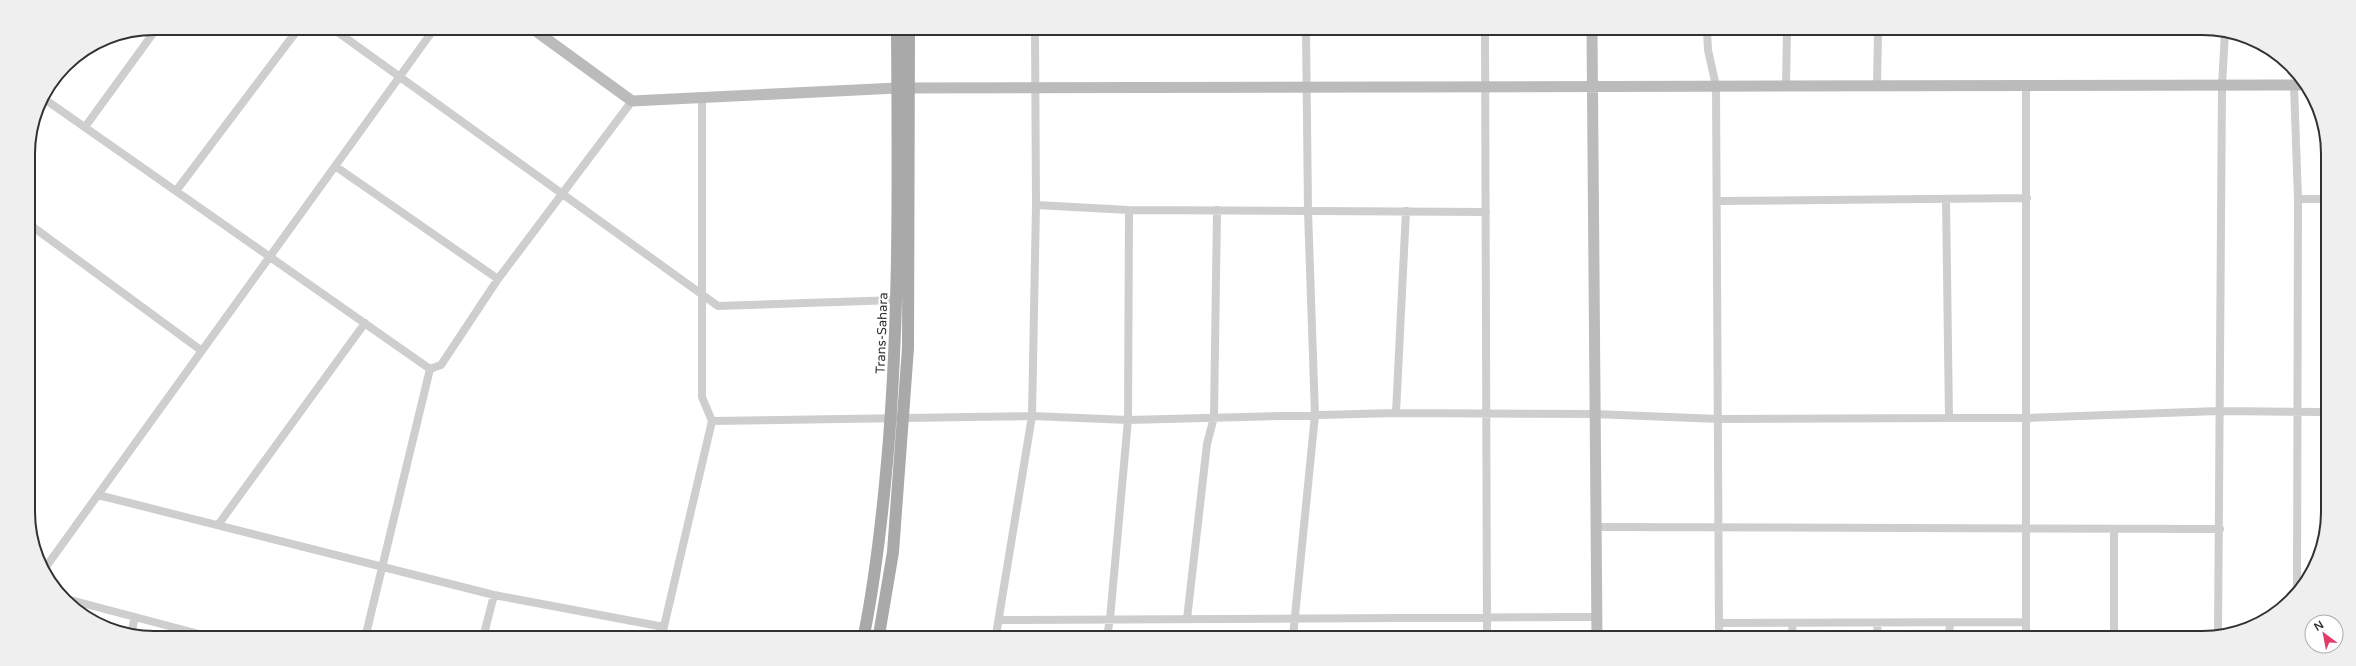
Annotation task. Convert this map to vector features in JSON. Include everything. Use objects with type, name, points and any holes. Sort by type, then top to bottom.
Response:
[{"type":"main road","name":"Trans-Sahara","points":[[898,35],[903,88]]},
{"type":"main road","name":"Trans-Sahara","points":[[865,631],[878,552],[908,348],[902,270],[902,198],[903,88],[908,35]]},
{"type":"main road","name":"Trans-Sahara","points":[[880,631],[893,552],[898,417],[896,300],[902,270]]},
{"type":"street","points":[[85,127],[152,35]]},
{"type":"street","points":[[176,191],[294,35]]},
{"type":"street","points":[[342,35],[562,194],[702,292],[718,306],[896,300]]},
{"type":"street","points":[[47,565],[430,35]]},
{"type":"street","points":[[541,35],[632,101],[903,88],[2298,85]]},
{"type":"street","points":[[997,631],[1032,416],[1036,205],[1035,35]]},
{"type":"street","points":[[1294,631],[1315,415],[1308,210],[1306,35]]},
{"type":"street","points":[[1485,35],[1487,631]]},
{"type":"street","points":[[1592,35],[1591,86],[1597,631]]},
{"type":"street","points":[[1707,35],[1708,50],[1716,86],[1719,631]]},
{"type":"street","points":[[1786,86],[1787,35]]},
{"type":"street","points":[[1877,86],[1878,35]]},
{"type":"street","points":[[2218,630],[2222,85],[2225,37]]},
{"type":"street","points":[[2294,85],[2298,200],[2296,412],[2297,583]]},
{"type":"street","points":[[2026,86],[2026,631]]},
{"type":"street","points":[[98,496],[383,565],[494,595],[663,631],[712,421],[702,397],[702,97]]},
{"type":"street","points":[[47,101],[430,369]]},
{"type":"street","points":[[430,369],[441,365],[498,279],[632,101]]},
{"type":"street","points":[[335,166],[498,279]]},
{"type":"street","points":[[1717,201],[2026,198]]},
{"type":"street","points":[[1946,199],[1949,418]]},
{"type":"street","points":[[2298,200],[2321,199]]},
{"type":"street","points":[[1036,205],[1129,210],[1486,212]]},
{"type":"street","points":[[1108,631],[1128,420],[1129,210]]},
{"type":"street","points":[[1187,619],[1207,444],[1214,417],[1217,210]]},
{"type":"street","points":[[1396,413],[1406,211]]},
{"type":"street","points":[[35,228],[202,351]]},
{"type":"street","points":[[218,525],[365,323]]},
{"type":"street","points":[[367,631],[430,369]]},
{"type":"street","points":[[712,421],[1032,416],[1128,420],[1396,413],[1594,414],[1719,419],[2026,418],[2219,411],[2321,412]]},
{"type":"street","points":[[1596,527],[2220,529]]},
{"type":"street","points":[[2114,529],[2114,631]]},
{"type":"street","points":[[485,631],[494,595]]},
{"type":"street","points":[[77,602],[188,631]]},
{"type":"street","points":[[132,629],[135,617]]},
{"type":"street","points":[[999,620],[1596,617]]},
{"type":"street","points":[[1950,622],[1950,631]]},
{"type":"street","points":[[1719,623],[2026,622]]},
{"type":"street","points":[[1792,623],[1793,631]]},
{"type":"street","points":[[1877,623],[1878,631]]}]
